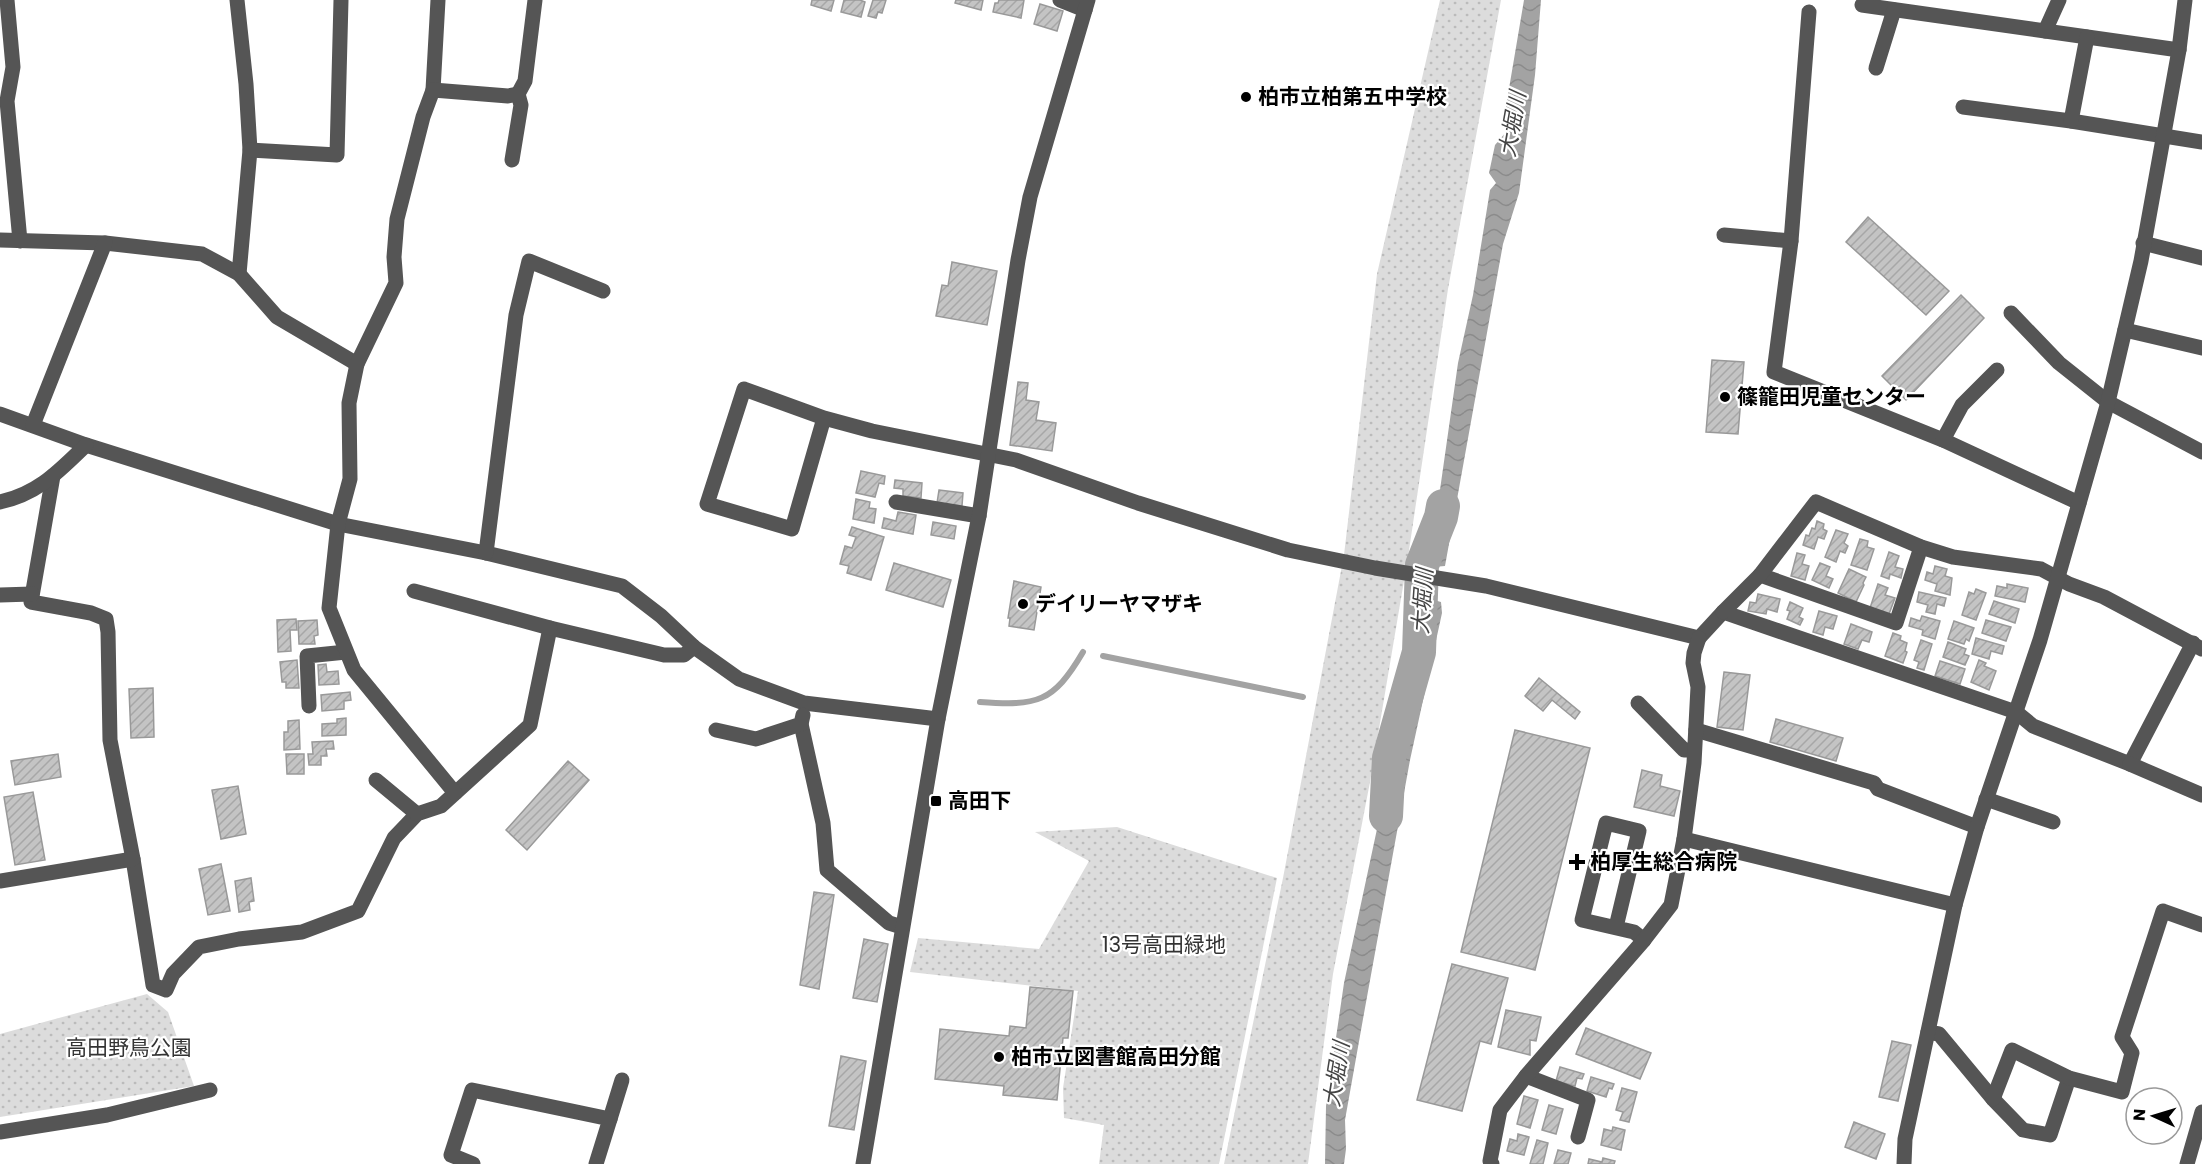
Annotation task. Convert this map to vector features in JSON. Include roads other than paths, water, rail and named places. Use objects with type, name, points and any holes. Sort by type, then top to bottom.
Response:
[{"type":"street","points":[[7,0],[13,67],[7,101],[20,241]]},
{"type":"street","points":[[237,0],[250,150],[239,274]]},
{"type":"street","points":[[250,150],[337,155],[341,0]]},
{"type":"street","points":[[438,0],[432,90],[397,219],[394,257],[396,283],[357,364],[349,403],[350,479],[338,524],[329,608],[354,670],[454,793]]},
{"type":"street","points":[[512,160],[520,105],[518,94],[525,81],[535,0]]},
{"type":"street","points":[[863,1164],[938,719],[979,516],[1018,260],[1030,197],[1087,5],[1060,0]]},
{"type":"street","points":[[2045,31],[2059,0]]},
{"type":"street","points":[[1904,1164],[1905,1139],[1955,905],[1977,827],[2040,640],[2056,577],[2108,402],[2143,243],[2179,50],[2185,0]]},
{"type":"street","points":[[1862,5],[2179,50]]},
{"type":"street","points":[[1875,68],[1894,10]]},
{"type":"street","points":[[1809,12],[1791,241],[1774,372],[1943,440],[2079,503]]},
{"type":"street","points":[[2071,121],[2087,37]]},
{"type":"street","points":[[432,90],[508,96],[518,94]]},
{"type":"street","points":[[1964,107],[2202,142]]},
{"type":"street","points":[[1724,235],[1791,241]]},
{"type":"street","points":[[0,242],[105,243],[202,254],[239,274],[277,317],[357,364]]},
{"type":"street","points":[[33,425],[105,243]]},
{"type":"street","points":[[2143,243],[2202,258]]},
{"type":"street","points":[[486,553],[516,315],[529,261],[603,291]]},
{"type":"street","points":[[2011,313],[2059,363],[2108,402],[2202,452]]},
{"type":"street","points":[[2125,330],[2202,348]]},
{"type":"street","points":[[1943,440],[1962,405],[1997,370]]},
{"type":"street","points":[[824,418],[792,529],[707,504],[744,389],[824,418],[1016,460],[1138,503],[1288,550],[1375,568],[1486,586],[1699,638]]},
{"type":"street","points":[[0,414],[86,445],[338,524],[486,553],[622,586],[661,616],[694,647],[739,679],[804,703],[938,719]]},
{"type":"street","points":[[0,502],[19,498],[53,476],[86,445]]},
{"type":"street","points":[[53,476],[31,602],[106,619],[110,740],[133,860],[153,985],[166,990],[173,974],[199,947],[239,939],[302,932],[358,911],[394,838],[417,814],[441,806],[530,725],[550,628]]},
{"type":"street","points":[[896,502],[979,516]]},
{"type":"street","points":[[1492,1164],[1490,1161],[1500,1110],[1526,1076],[1644,940],[1671,904],[1684,839],[1694,750],[1698,687],[1693,663],[1699,638],[1760,575],[1816,502],[1921,547],[1953,557],[2041,569],[2104,597],[2197,646],[2130,765]]},
{"type":"street","points":[[1760,575],[1896,623],[1921,547]]},
{"type":"street","points":[[414,591],[550,628],[664,655],[684,655],[694,647]]},
{"type":"street","points":[[0,595],[32,594]]},
{"type":"street","points":[[1724,612],[2016,712],[2033,726],[2202,795]]},
{"type":"street","points":[[309,706],[307,656],[346,652]]},
{"type":"street","points":[[804,703],[801,724],[823,823],[827,870],[889,923],[902,927]]},
{"type":"street","points":[[1638,703],[1684,750],[1694,750]]},
{"type":"street","points":[[716,730],[756,739],[801,724]]},
{"type":"street","points":[[1696,730],[1874,783],[1878,789],[1977,827]]},
{"type":"street","points":[[376,780],[417,814]]},
{"type":"street","points":[[1986,799],[2053,822]]},
{"type":"street","points":[[1616,927],[1639,831],[1606,823],[1582,920],[1634,932],[1644,940]]},
{"type":"street","points":[[1684,839],[1955,905]]},
{"type":"street","points":[[0,880],[133,860]]},
{"type":"street","points":[[1992,1100],[2012,1050],[2069,1078],[2122,1092],[2132,1053],[2122,1037],[2163,911],[2202,926]]},
{"type":"street","points":[[1928,1032],[1939,1034],[1992,1100],[2023,1130],[2049,1135],[2069,1078]]},
{"type":"street","points":[[1526,1076],[1588,1100],[1578,1137]]},
{"type":"street","points":[[596,1164],[622,1080]]},
{"type":"street","points":[[0,1131],[107,1115],[210,1090]]},
{"type":"street","points":[[472,1164],[451,1155],[472,1090],[610,1119]]},
{"type":"street","points":[[2187,1164],[2202,1112]]},
{"type":"water","points":[[1524,0],[1541,0],[1535,75],[1519,193],[1503,244],[1445,566],[1422,568],[1435,525],[1458,363],[1473,295],[1490,190],[1496,183],[1489,173],[1495,145],[1506,132],[1503,124]]},
{"type":"water","points":[[1423,597],[1441,602],[1442,613],[1410,760],[1345,1120],[1344,1164],[1325,1164],[1326,1106],[1344,983],[1410,675]]},
{"type":"waterway","name":"大堀川","points":[[1386,816],[1389,758],[1419,652],[1422,565],[1441,517],[1443,506]]},
{"type":"waterway","points":[[980,702],[1016,703],[1042,698],[1062,682],[1083,652]]},
{"type":"waterway","points":[[1103,656],[1303,697]]},
{"type":"place","name":"柏市立柏第五中学校","points":[[1246,97]]},
{"type":"place","name":"篠籠田児童センター","points":[[1725,397]]},
{"type":"place","name":"デイリーヤマザキ","points":[[1023,604]]},
{"type":"place","name":"高田下","points":[[936,801]]},
{"type":"place","name":"柏厚生総合病院","points":[[1577,862]]},
{"type":"place","name":"柏市立図書館高田分館","points":[[999,1057]]},
{"type":"park label","name":"13号高田緑地","points":[[1164,945]]},
{"type":"park label","name":"高田野鳥公園","points":[[129,1048]]}]
